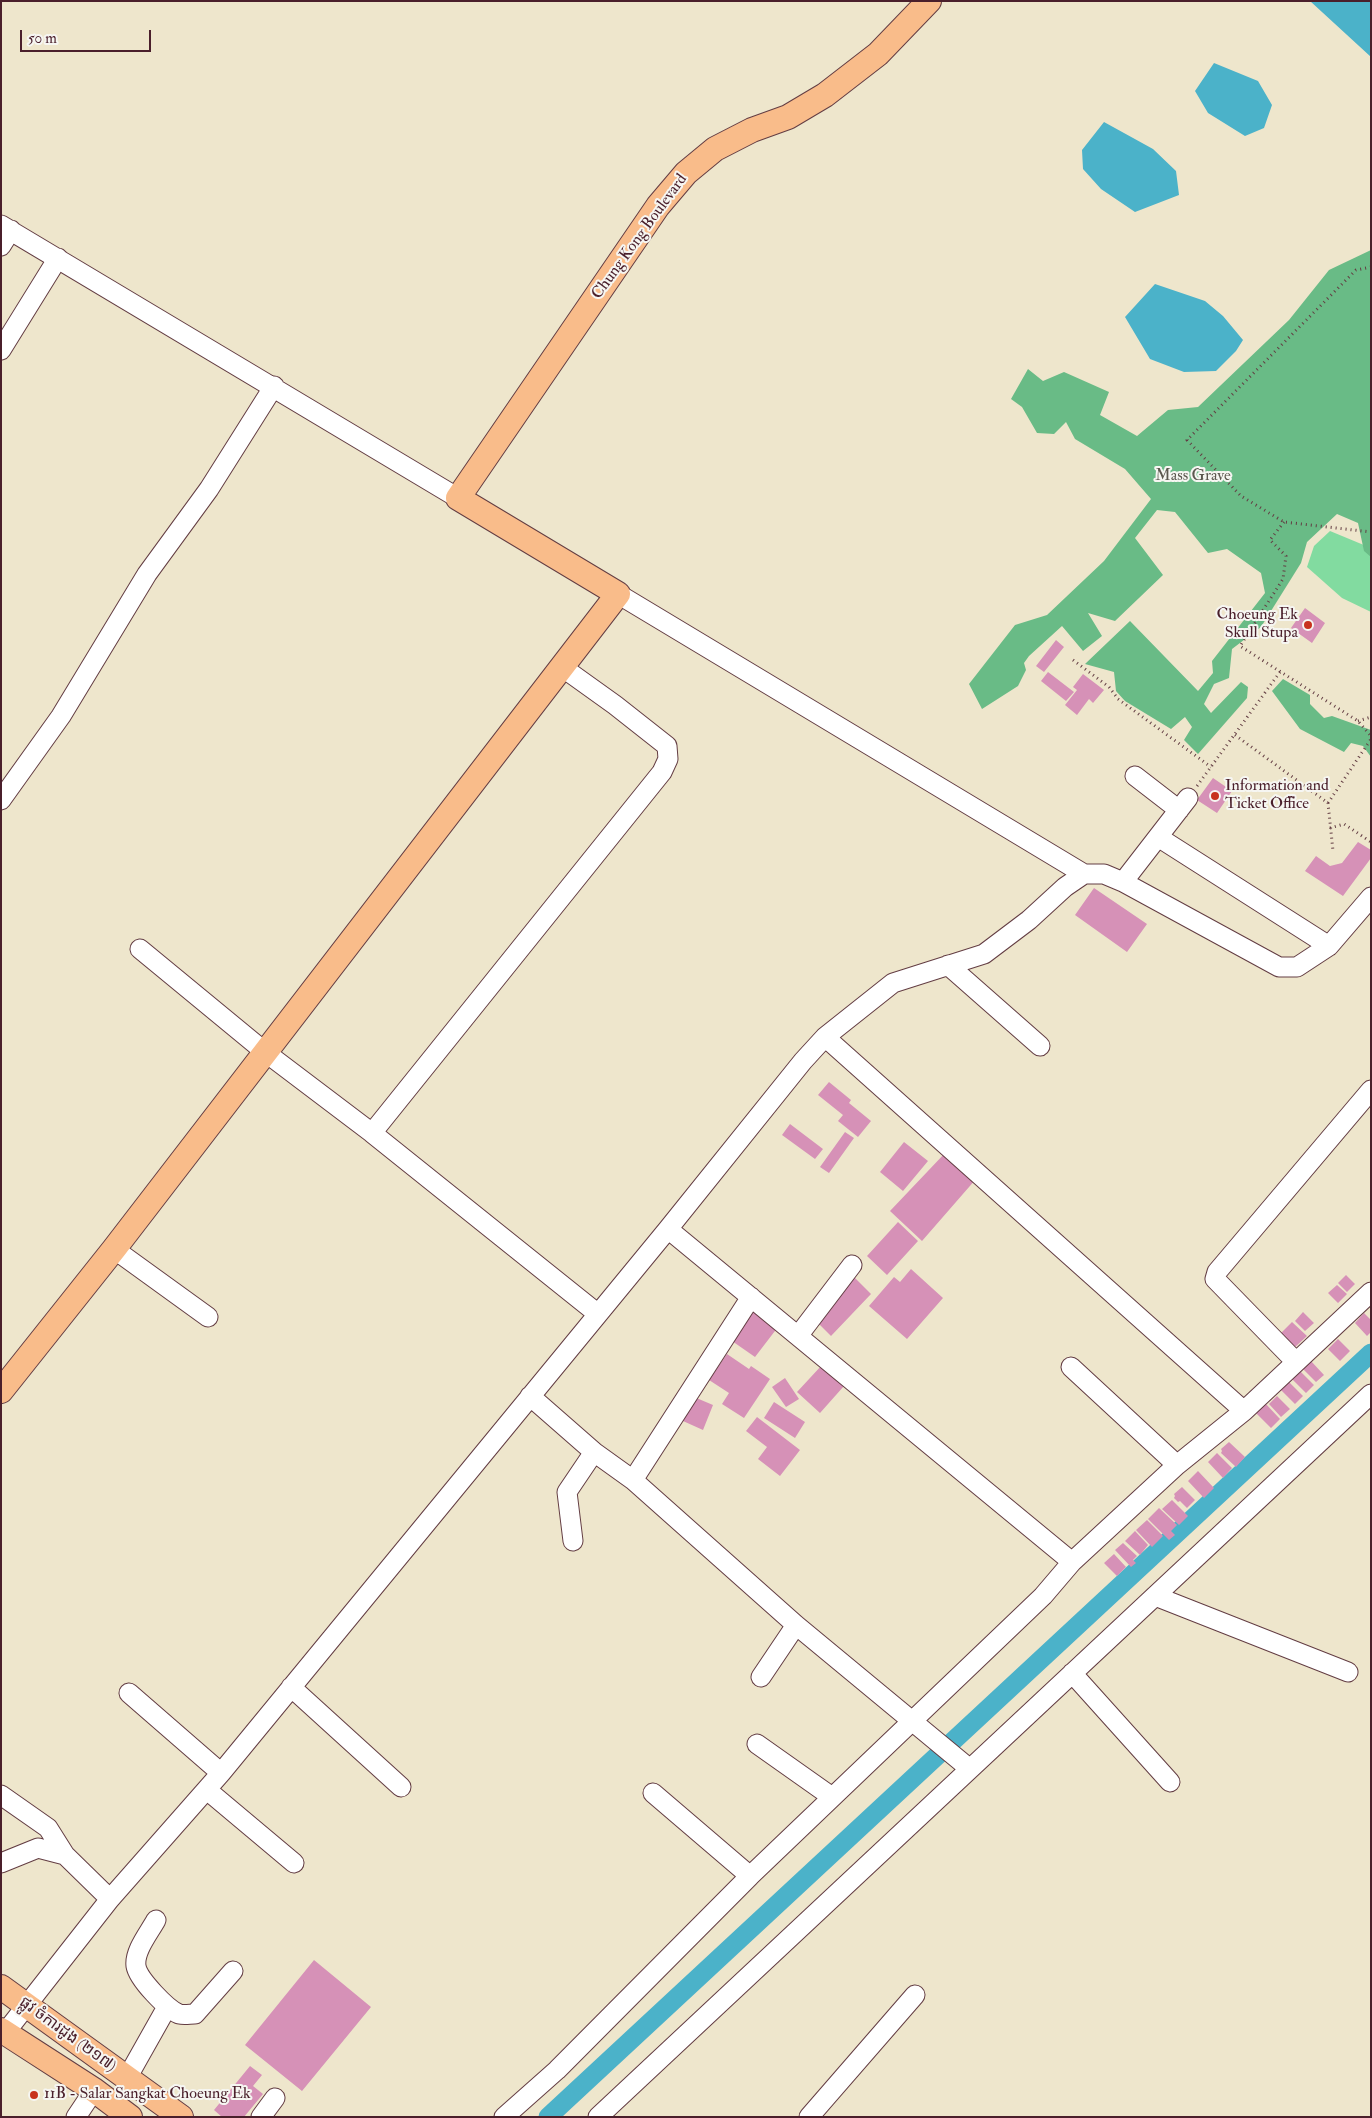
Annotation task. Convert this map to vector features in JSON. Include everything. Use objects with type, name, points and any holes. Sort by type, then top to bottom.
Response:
[{"type":"main road","name":"Chung Kong Boulevard","points":[[458,498],[658,206],[686,173],[715,149],[752,130],[788,117],[825,95],[878,54],[928,1]]},
{"type":"main road","points":[[1,1391],[114,1249],[618,594],[458,498]]},
{"type":"main road","name":"ផ្លូវ ចំការដូង (២១៧)","points":[[1,1987],[182,2117]]},
{"type":"main road","name":"ផ្លូវ ចំការដូង (២១៧)","points":[[3,2031],[94,2090],[130,2117]]},
{"type":"street","points":[[4,234],[58,258],[458,498]]},
{"type":"street","points":[[1,350],[58,258]]},
{"type":"street","points":[[1,800],[61,716],[146,574],[209,489],[274,386]]},
{"type":"street","points":[[618,594],[1084,874],[1104,874],[1123,882],[1279,968],[1297,967],[1329,946],[1371,897]]},
{"type":"street","points":[[372,1133],[662,772],[668,759],[667,746],[562,666]]},
{"type":"street","points":[[1123,882],[1184,804],[1135,776]]},
{"type":"street","points":[[1158,837],[1329,946]]},
{"type":"street","points":[[3,2031],[27,2006],[110,1899],[207,1790],[668,1229],[803,1061],[825,1037],[893,983],[984,954],[1029,920],[1065,887],[1084,874]]},
{"type":"street","points":[[140,949],[265,1052],[372,1133],[598,1314]]},
{"type":"street","points":[[948,965],[1040,1046]]},
{"type":"street","points":[[825,1037],[1244,1411]]},
{"type":"street","points":[[1296,1362],[1215,1279],[1217,1272],[1371,1090]]},
{"type":"street","points":[[668,1229],[1072,1562]]},
{"type":"street","points":[[114,1249],[208,1316]]},
{"type":"street","points":[[798,1336],[852,1265]]},
{"type":"street","points":[[504,2117],[557,2070],[750,1876],[1043,1596],[1072,1562],[1177,1465],[1244,1411],[1371,1292]]},
{"type":"street","points":[[632,1480],[751,1297]]},
{"type":"street","points":[[1071,1367],[1177,1465]]},
{"type":"street","points":[[598,2117],[963,1764],[1072,1673],[1371,1394]]},
{"type":"street","points":[[530,1396],[594,1452],[632,1480],[796,1625],[913,1720],[963,1764]]},
{"type":"street","points":[[573,1541],[567,1492],[594,1452]]},
{"type":"street","points":[[1155,1596],[1348,1672]]},
{"type":"street","points":[[761,1677],[796,1625]]},
{"type":"street","points":[[1072,1673],[1170,1782]]},
{"type":"street","points":[[291,1687],[401,1787]]},
{"type":"street","points":[[129,1693],[221,1773]]},
{"type":"street","points":[[757,1744],[832,1797]]},
{"type":"street","points":[[207,1790],[294,1863]]},
{"type":"street","points":[[653,1793],[750,1876]]},
{"type":"street","points":[[1,1796],[48,1828],[65,1854],[110,1899]]},
{"type":"street","points":[[1,1862],[38,1848],[65,1854]]},
{"type":"street","points":[[156,1920],[137,1953],[136,1965],[139,1974],[167,2007],[181,2014],[195,2014],[233,1971]]},
{"type":"street","points":[[809,2117],[915,1995]]},
{"type":"street","points":[[127,2078],[167,2007]]},
{"type":"street","points":[[76,2117],[94,2090]]},
{"type":"street","points":[[261,2117],[275,2098]]},
{"type":"path","points":[[1371,267],[1356,270],[1187,440],[1241,496],[1284,522],[1371,532]]},
{"type":"path","points":[[1284,522],[1270,540],[1286,556],[1283,579],[1240,646],[1358,721],[1371,738],[1328,803],[1333,851]]},
{"type":"path","points":[[1073,660],[1109,687],[1118,699],[1211,767]]},
{"type":"path","points":[[1184,804],[1280,672]]},
{"type":"path","points":[[1358,721],[1371,717]]},
{"type":"path","points":[[1234,735],[1328,803]]},
{"type":"path","points":[[1330,828],[1344,824],[1371,842]]},
{"type":"green space","name":"Mass Grave","points":[[1371,250],[1371,557],[1364,551],[1358,523],[1337,514],[1307,542],[1301,563],[1261,627],[1232,649],[1229,678],[1214,684],[1204,704],[1211,713],[1241,682],[1248,687],[1247,698],[1198,754],[1184,740],[1192,727],[1185,717],[1171,729],[1125,701],[1116,691],[1114,672],[1085,664],[1130,621],[1198,691],[1213,673],[1212,661],[1265,593],[1261,573],[1227,549],[1208,553],[1175,512],[1157,510],[1135,538],[1163,575],[1115,621],[1088,613],[1102,636],[1083,651],[1062,626],[1029,656],[1024,663],[1026,670],[1018,686],[982,709],[969,684],[1015,625],[1047,615],[1104,561],[1151,499],[1125,469],[1075,439],[1066,422],[1054,434],[1037,433],[1022,407],[1011,399],[1028,369],[1043,381],[1064,372],[1109,392],[1100,415],[1137,436],[1168,410],[1198,407],[1289,320],[1329,270]]},
{"type":"green space","points":[[1330,531],[1371,548],[1371,612],[1342,598],[1307,567],[1314,546]]},
{"type":"green space","points":[[1283,679],[1310,695],[1310,704],[1324,718],[1332,716],[1371,730],[1371,757],[1363,746],[1351,743],[1344,752],[1300,729],[1272,691]]},
{"type":"water","points":[[1310,1],[1371,1],[1371,57]]},
{"type":"water","points":[[1214,63],[1258,81],[1272,105],[1264,128],[1245,136],[1208,113],[1195,91]]},
{"type":"water","points":[[1104,122],[1153,149],[1176,171],[1179,195],[1135,212],[1101,189],[1083,169],[1082,150]]},
{"type":"water","points":[[1155,284],[1205,301],[1223,316],[1243,340],[1236,351],[1216,371],[1184,372],[1150,359],[1125,317]]},
{"type":"building","name":"Choeung Ek Skull Stupa","points":[[1305,608],[1325,623],[1312,643],[1291,628]]},
{"type":"building","points":[[1056,640],[1064,647],[1044,672],[1036,666]]},
{"type":"building","points":[[1048,672],[1074,692],[1066,701],[1041,681]]},
{"type":"building","points":[[1083,674],[1104,690],[1093,703],[1089,699],[1077,715],[1065,705],[1077,690],[1073,687]]},
{"type":"building","name":"Information and Ticket Office","points":[[1213,778],[1232,791],[1217,813],[1197,800]]},
{"type":"building","points":[[1358,842],[1371,850],[1371,858],[1343,896],[1305,871],[1316,856],[1330,866],[1342,863]]},
{"type":"building","points":[[1094,888],[1147,924],[1127,952],[1075,915]]},
{"type":"building","points":[[829,1082],[851,1100],[849,1103],[871,1121],[858,1137],[838,1121],[843,1115],[818,1095]]},
{"type":"building","points":[[790,1124],[823,1149],[815,1159],[782,1135]]},
{"type":"building","points":[[845,1132],[854,1138],[829,1173],[820,1167]]},
{"type":"building","points":[[904,1142],[928,1161],[903,1191],[880,1172]]},
{"type":"building","points":[[946,1152],[976,1179],[922,1241],[890,1211]]},
{"type":"building","points":[[898,1222],[918,1241],[887,1275],[867,1256]]},
{"type":"building","points":[[911,1269],[943,1298],[907,1339],[869,1306],[894,1277],[900,1282]]},
{"type":"building","points":[[1346,1275],[1355,1284],[1347,1292],[1338,1283]]},
{"type":"building","points":[[854,1277],[871,1294],[831,1336],[814,1319]]},
{"type":"building","points":[[1337,1285],[1347,1294],[1338,1303],[1328,1293]]},
{"type":"building","points":[[755,1310],[778,1327],[755,1357],[732,1341]]},
{"type":"building","points":[[1303,1312],[1314,1323],[1305,1331],[1295,1321]]},
{"type":"building","points":[[1364,1313],[1371,1320],[1371,1332],[1367,1336],[1355,1323]]},
{"type":"building","points":[[1292,1322],[1307,1336],[1294,1348],[1280,1334]]},
{"type":"building","points":[[1338,1339],[1350,1351],[1340,1361],[1328,1349]]},
{"type":"building","points":[[727,1354],[749,1369],[751,1366],[770,1379],[744,1418],[722,1404],[729,1393],[709,1380]]},
{"type":"building","points":[[1310,1360],[1324,1375],[1316,1382],[1302,1368]]},
{"type":"building","points":[[822,1365],[844,1386],[820,1413],[797,1392]]},
{"type":"building","points":[[1299,1370],[1314,1385],[1306,1393],[1291,1378]]},
{"type":"building","points":[[785,1378],[799,1399],[786,1407],[772,1387]]},
{"type":"building","points":[[1288,1381],[1303,1396],[1295,1404],[1280,1389]]},
{"type":"building","points":[[1277,1396],[1290,1409],[1281,1417],[1269,1404]]},
{"type":"building","points":[[694,1397],[713,1405],[703,1430],[683,1421]]},
{"type":"building","points":[[774,1402],[805,1422],[795,1438],[764,1418]]},
{"type":"building","points":[[1265,1403],[1280,1419],[1271,1428],[1256,1413]]},
{"type":"building","points":[[757,1417],[800,1450],[780,1476],[758,1459],[767,1447],[746,1431]]},
{"type":"building","points":[[1229,1442],[1245,1457],[1236,1467],[1221,1453],[1221,1449]]},
{"type":"building","points":[[1217,1453],[1232,1468],[1223,1478],[1208,1462]]},
{"type":"building","points":[[1198,1471],[1214,1488],[1204,1498],[1188,1481]]},
{"type":"building","points":[[1182,1487],[1195,1500],[1187,1508],[1174,1498],[1174,1494]]},
{"type":"building","points":[[1172,1500],[1188,1516],[1179,1525],[1162,1509]]},
{"type":"building","points":[[1159,1508],[1177,1525],[1171,1531],[1175,1535],[1169,1540],[1148,1519]]},
{"type":"building","points":[[1147,1520],[1163,1536],[1152,1547],[1136,1530]]},
{"type":"building","points":[[1135,1531],[1148,1545],[1140,1555],[1125,1541]]},
{"type":"building","points":[[1123,1543],[1137,1556],[1133,1560],[1136,1563],[1131,1567],[1115,1550]]},
{"type":"building","points":[[1114,1554],[1126,1567],[1117,1576],[1104,1563]]},
{"type":"building","points":[[314,1960],[371,2007],[302,2091],[245,2045]]},
{"type":"building","points":[[250,2066],[262,2075],[253,2086],[263,2094],[244,2117],[222,2117],[214,2110]]},
{"type":"waterway","points":[[548,2117],[1371,1353]]},
{"type":"place","name":"Choeung Ek Skull Stupa","points":[[1308,625]]},
{"type":"place","name":"Information and Ticket Office","points":[[1215,796]]},
{"type":"place","name":"11B - Salar Sangkat Choeung Ek","points":[[34,2095]]}]
